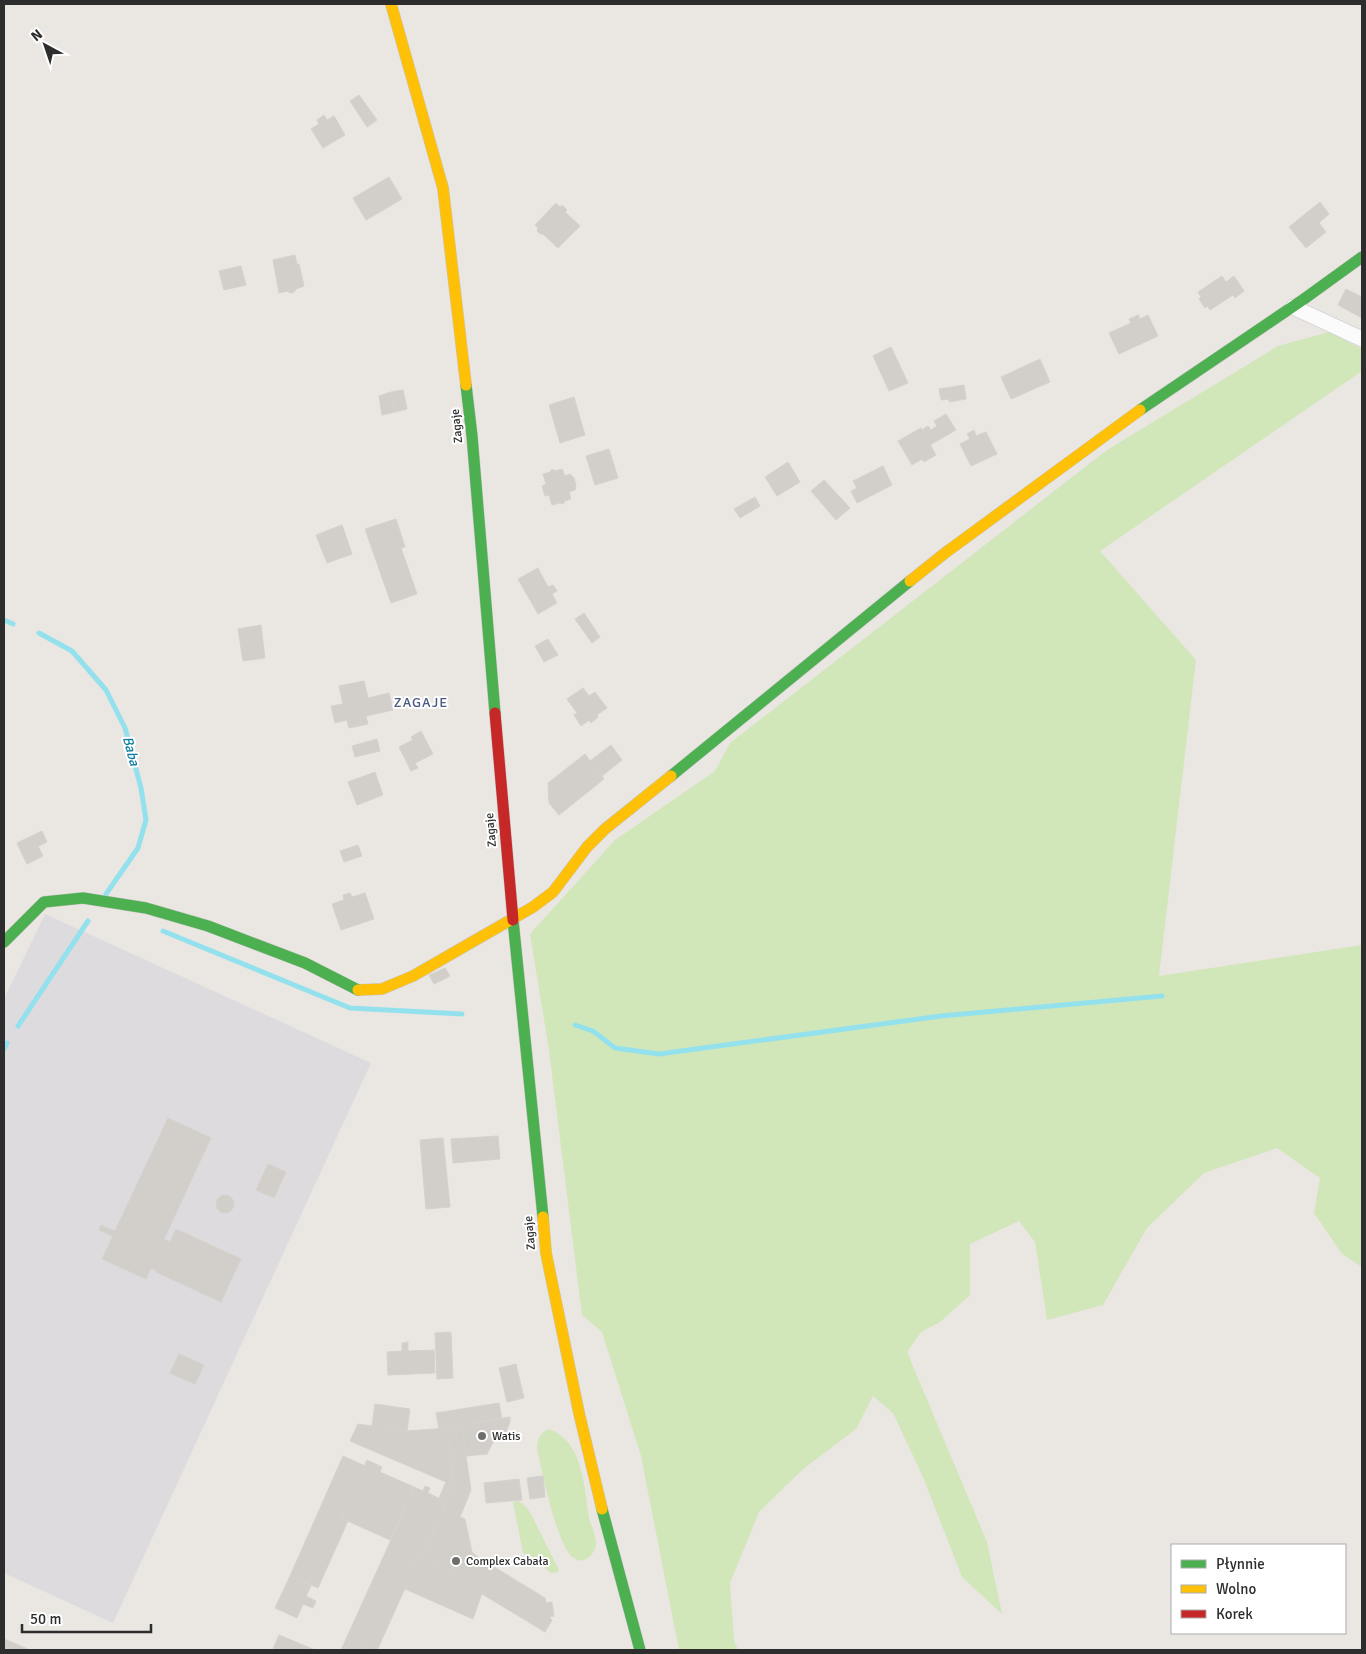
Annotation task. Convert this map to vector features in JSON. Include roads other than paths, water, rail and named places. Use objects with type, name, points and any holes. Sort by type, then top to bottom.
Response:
[{"type":"main road","name":"Zagaje","points":[[391,4],[443,188],[471,427],[513,919],[546,1253],[588,1451],[640,1650]]},
{"type":"main road","points":[[4,942],[44,902],[83,898],[146,908],[216,929],[304,963],[356,990],[382,988],[413,976],[513,919],[553,892],[586,847],[606,829],[945,553],[1155,399],[1293,307],[1362,257]]},
{"type":"street","points":[[1293,307],[1362,339]]},
{"type":"waterway","name":"Baba","points":[[4,620],[13,624]]},
{"type":"waterway","name":"Baba","points":[[39,633],[72,651],[106,690],[125,728],[141,788],[146,820],[138,848],[106,894]]},
{"type":"waterway","name":"Baba","points":[[18,1026],[88,921]]},
{"type":"waterway","points":[[163,931],[350,1008],[462,1014]]},
{"type":"waterway","points":[[575,1025],[593,1031],[615,1048],[659,1054],[941,1016],[1162,996]]},
{"type":"waterway","name":"Baba","points":[[4,1049],[7,1043]]},
{"type":"place","name":"Watis","points":[[482,1436]]},
{"type":"place","name":"Complex Cabała","points":[[456,1561]]},
{"type":"district","name":"ZAGAJE","points":[[421,702]]}]
